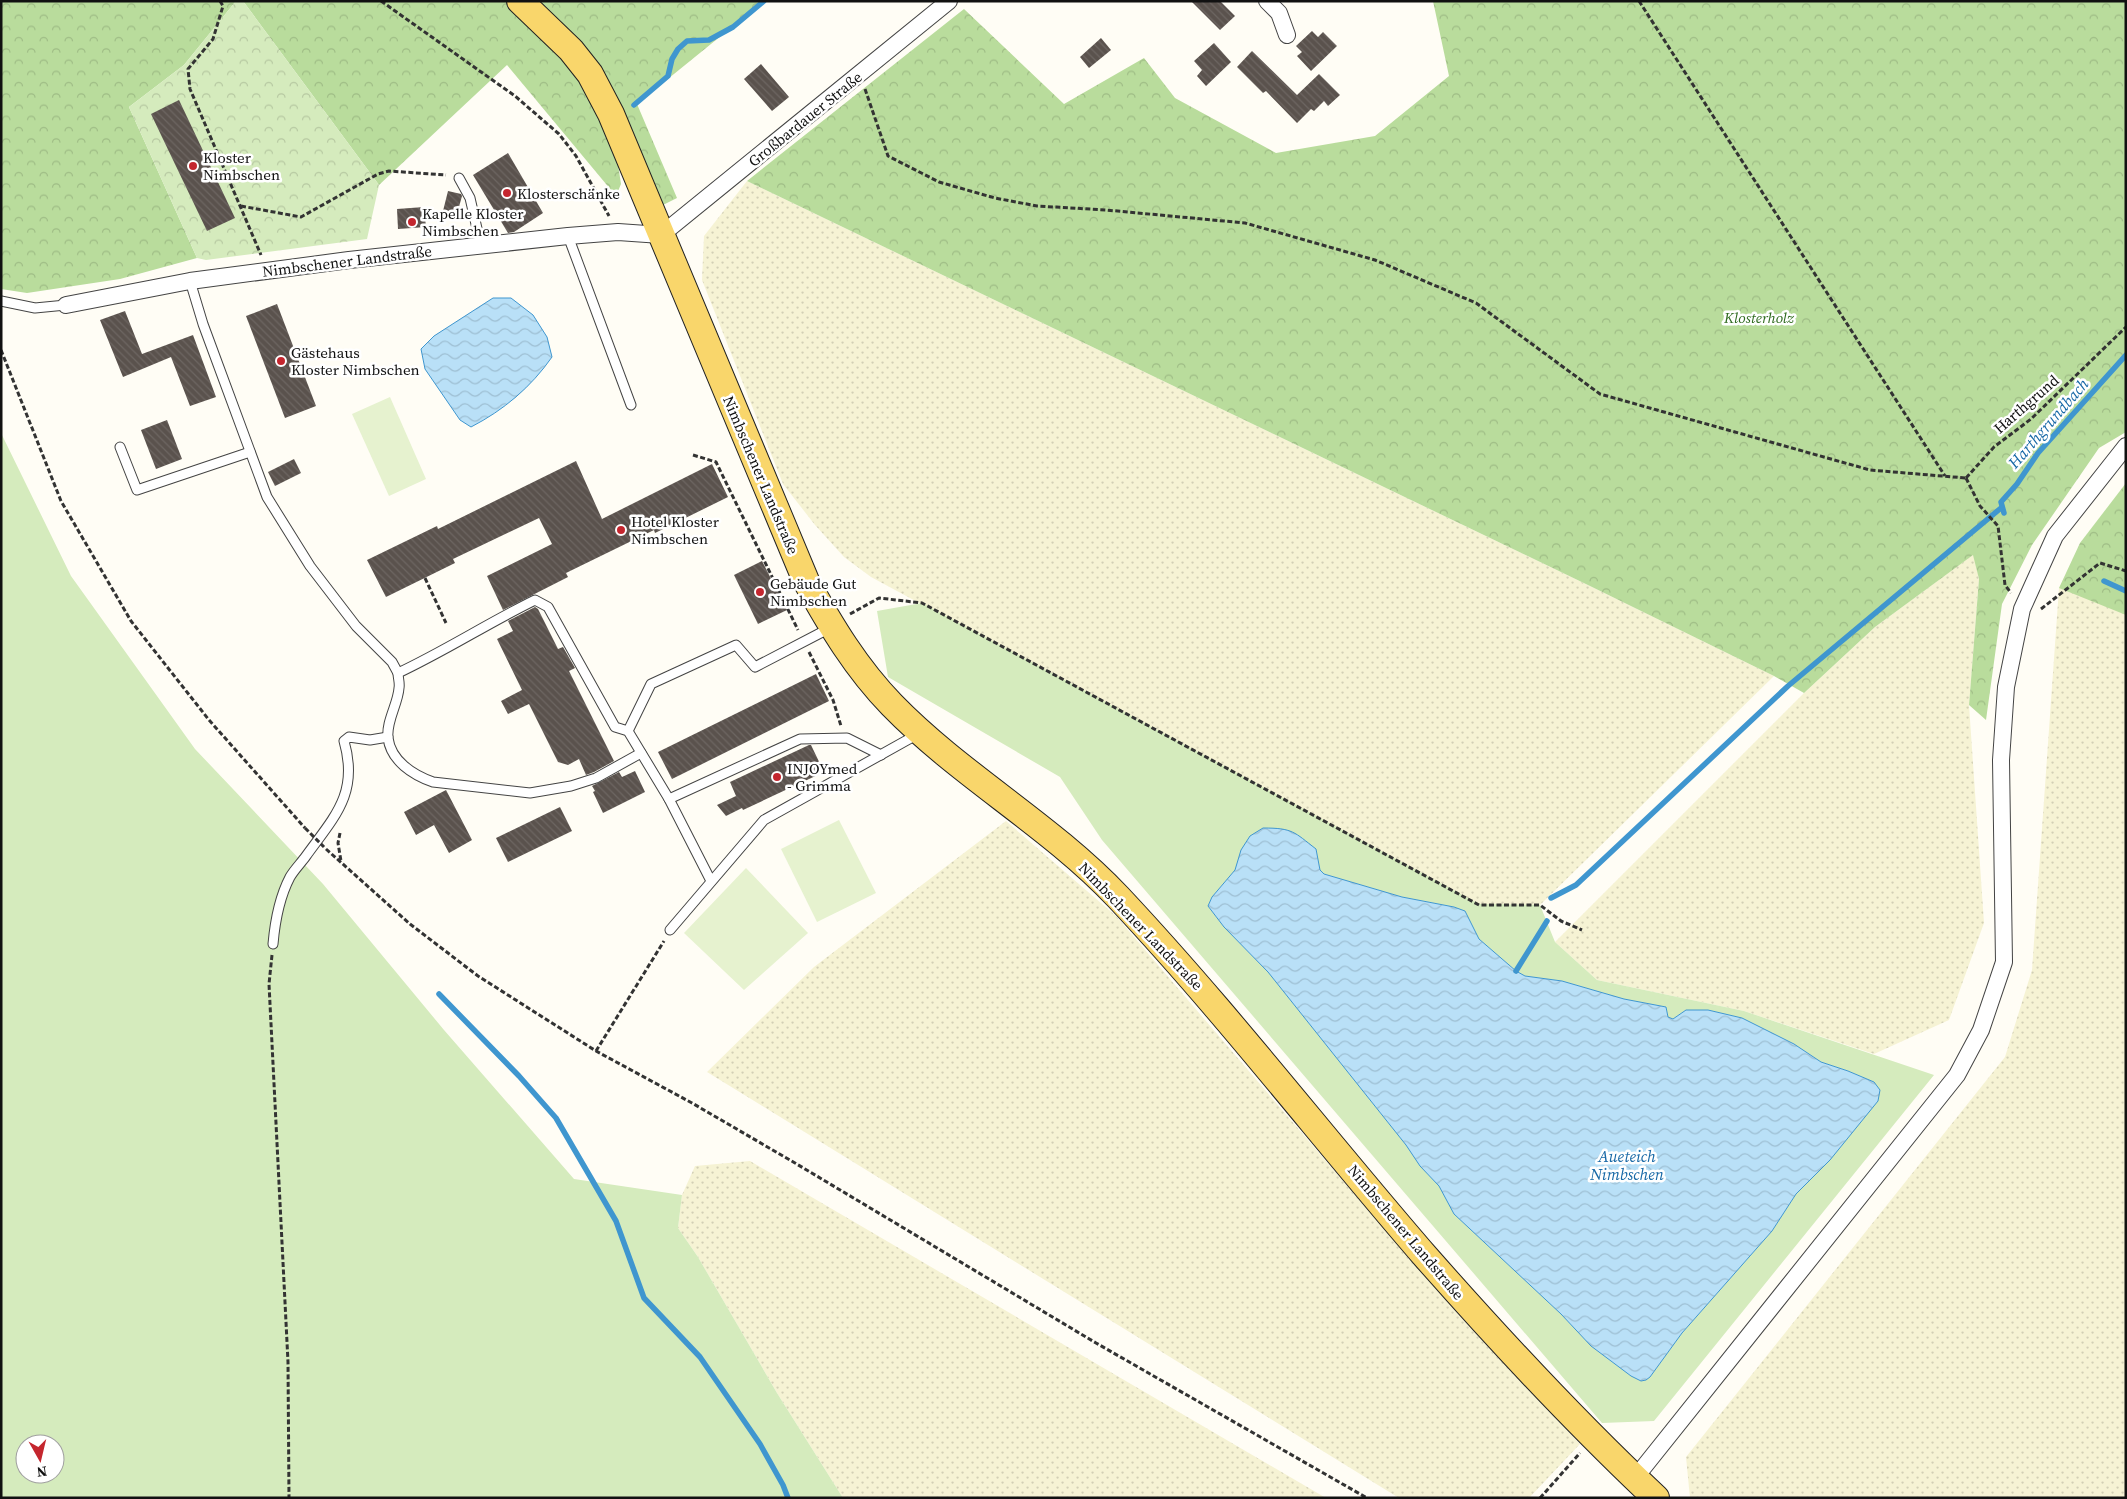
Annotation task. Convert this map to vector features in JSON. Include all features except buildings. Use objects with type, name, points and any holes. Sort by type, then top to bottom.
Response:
[{"type":"main road","name":"Nimbschener Landstraße","points":[[520,1],[571,50],[598,87],[806,581],[831,627],[850,656],[891,704],[920,732],[1068,851],[1115,894],[1199,986],[1430,1262],[1517,1359],[1656,1498]]},
{"type":"street","name":"Großbardauer Straße","points":[[661,235],[949,1]]},
{"type":"street","points":[[1267,1],[1279,13],[1287,35]]},
{"type":"street","name":"Nimbschener Landstraße","points":[[66,305],[190,281],[267,270],[568,236],[618,232],[661,235]]},
{"type":"street","points":[[1635,1478],[1957,1075],[1981,1030],[2004,962],[2001,760],[2006,686],[2022,609],[2055,536],[2126,446]]},
{"type":"lane","points":[[459,178],[470,198],[481,246]]},
{"type":"lane","points":[[568,236],[631,405]]},
{"type":"lane","points":[[190,281],[202,324],[267,497],[310,566],[356,626],[392,662],[398,673],[400,689],[388,737],[394,755],[418,777],[432,782],[530,793],[571,786],[596,778],[641,753]]},
{"type":"lane","points":[[1,301],[35,308],[66,305]]},
{"type":"lane","points":[[120,447],[138,490],[250,452]]},
{"type":"lane","points":[[398,673],[535,600],[548,607],[615,727],[628,731],[669,799],[711,882]]},
{"type":"lane","points":[[628,731],[651,684],[736,645],[755,667],[831,627]]},
{"type":"lane","points":[[670,930],[764,820],[920,732]]},
{"type":"lane","points":[[273,944],[277,912],[290,877],[336,815],[344,801],[349,778],[348,755],[344,741],[349,737],[370,740],[388,737]]},
{"type":"lane","points":[[669,799],[800,739],[847,738],[881,755]]},
{"type":"path","points":[[220,1],[223,6],[213,40],[188,68],[190,89],[267,270]]},
{"type":"path","points":[[381,1],[515,96],[558,134],[576,156],[618,232]]},
{"type":"path","points":[[1638,1],[1945,476]]},
{"type":"path","points":[[860,75],[888,156],[939,182],[995,198],[1037,206],[1106,210],[1245,223],[1375,260],[1476,302],[1600,394],[1870,470],[1966,478],[1980,506],[1998,526],[2005,585],[2022,609],[2042,609],[2100,563],[2126,571]]},
{"type":"path","points":[[240,206],[301,218],[378,174],[390,171],[439,173],[459,178]]},
{"type":"path","name":"Harthgrund","points":[[1966,478],[1994,447],[2031,419],[2126,326]]},
{"type":"path","points":[[1,350],[61,501],[131,621],[208,720],[305,828],[410,924],[478,976],[596,1051],[769,1148],[1096,1343],[1367,1498]]},
{"type":"path","points":[[693,454],[716,462],[833,700],[836,714],[847,738]]},
{"type":"path","points":[[425,578],[446,623]]},
{"type":"path","points":[[831,627],[861,606],[879,598],[922,603],[1479,904],[1540,905],[1561,921],[1582,930]]},
{"type":"path","points":[[336,815],[340,832],[338,843],[341,862]]},
{"type":"path","points":[[596,1051],[670,930]]},
{"type":"path","points":[[273,944],[269,984],[288,1362],[289,1498]]},
{"type":"path","points":[[1540,1498],[1594,1438]]},
{"type":"shaded area","points":[[747,181],[1774,676],[1540,905],[1479,905],[871,577],[844,557],[815,525],[783,484],[702,280],[704,236]]},
{"type":"shaded area","points":[[1974,554],[1979,579],[1969,705],[1984,923],[1949,1020],[1874,1054],[1744,1011],[1597,980],[1555,942],[1804,693],[1875,627]]},
{"type":"shaded area","points":[[2059,588],[2099,589],[2126,599],[2126,1498],[1690,1498],[1686,1457],[2005,1057],[2032,970]]},
{"type":"shaded area","points":[[1006,821],[1116,916],[1415,1265],[1580,1444],[1529,1498],[1399,1498],[707,1072],[814,967]]},
{"type":"shaded area","points":[[750,1161],[1326,1498],[843,1498],[777,1393],[698,1257],[678,1228],[682,1195],[695,1166]]},
{"type":"green space","points":[[1,1],[236,1],[184,65],[129,107],[197,258],[120,279],[27,293],[1,289]]},
{"type":"green space","points":[[236,1],[243,1],[379,185],[367,239],[206,260],[197,258],[129,107],[184,65]]},
{"type":"green space","points":[[243,1],[506,1],[574,68],[615,145],[621,184],[616,196],[507,65],[379,185]]},
{"type":"green space","points":[[535,1],[764,1],[637,104],[677,198],[663,205],[644,169]]},
{"type":"green space","name":"Klosterholz","points":[[1433,1],[2126,1],[2126,432],[2099,448],[2032,545],[2002,604],[1986,720],[1969,705],[1979,579],[1973,555],[1875,627],[1804,693],[1774,676],[1590,586],[747,181],[964,9],[1064,104],[1144,58],[1175,98],[1276,153],[1375,136],[1449,76]]},
{"type":"green space","points":[[390,397],[426,479],[389,496],[352,414]]},
{"type":"green space","points":[[1,433],[71,576],[195,749],[323,884],[444,1030],[574,1179],[682,1195],[678,1228],[698,1257],[777,1393],[843,1498],[1,1498]]},
{"type":"green space","points":[[2126,483],[2126,615],[2059,588],[2080,543]]},
{"type":"green space","points":[[922,603],[1479,904],[1540,905],[1555,942],[1597,980],[1744,1011],[1934,1075],[1654,1421],[1602,1423],[1102,840],[1060,777],[888,677],[877,611]],"holes":[[[1316,849],[1320,870],[1324,874],[1402,897],[1454,907],[1465,911],[1479,939],[1516,971],[1525,976],[1562,981],[1624,999],[1666,1007],[1668,1017],[1673,1019],[1686,1010],[1708,1010],[1742,1018],[1794,1044],[1821,1062],[1874,1082],[1830,1160],[1796,1194],[1772,1231],[1682,1333],[1650,1377],[1641,1381],[1631,1376],[1591,1346],[1561,1314],[1454,1214],[1439,1186],[1420,1166],[1406,1145],[1268,972],[1224,927],[1208,906],[1212,897],[1235,870]]]},
{"type":"green space","points":[[839,820],[876,893],[817,922],[781,849]]},
{"type":"green space","points":[[746,868],[808,933],[744,990],[684,933]]},
{"type":"water","points":[[493,298],[511,298],[533,315],[547,337],[552,357],[516,397],[495,413],[471,427],[460,420],[425,369],[421,349],[434,336]]},
{"type":"water","name":"Aueteich Nimbschen","points":[[1263,828],[1287,830],[1303,839],[1316,849],[1320,870],[1324,874],[1402,897],[1454,907],[1465,911],[1479,939],[1516,971],[1525,976],[1562,981],[1624,999],[1666,1007],[1668,1017],[1673,1019],[1686,1010],[1708,1010],[1742,1018],[1794,1044],[1821,1062],[1874,1082],[1880,1090],[1878,1101],[1830,1160],[1796,1194],[1772,1231],[1682,1333],[1650,1377],[1641,1381],[1631,1376],[1591,1346],[1561,1314],[1454,1214],[1439,1186],[1420,1166],[1406,1145],[1268,972],[1224,927],[1208,906],[1212,897],[1235,870],[1241,850],[1250,836]]},
{"type":"waterway","points":[[634,105],[668,76],[672,59],[678,49],[687,41],[709,40],[733,27],[764,1]]},
{"type":"waterway","name":"Harthgrundbach","points":[[2004,513],[2001,502],[2017,484],[2038,453],[2126,355]]},
{"type":"waterway","points":[[1551,898],[1576,885],[1788,686],[2001,508]]},
{"type":"waterway","name":"Harthgrundbach","points":[[2104,581],[2126,591]]},
{"type":"waterway","points":[[1516,971],[1547,921]]},
{"type":"waterway","points":[[439,994],[519,1076],[556,1118],[616,1221],[644,1298],[700,1357],[760,1444],[783,1485],[788,1498]]},
{"type":"place","name":"Kloster Nimbschen","points":[[193,166]]},
{"type":"place","name":"Klosterschänke","points":[[507,193]]},
{"type":"place","name":"Kapelle Kloster Nimbschen","points":[[412,222]]},
{"type":"place","name":"Gästehaus Kloster Nimbschen","points":[[281,361]]},
{"type":"place","name":"Hotel Kloster Nimbschen","points":[[621,530]]},
{"type":"place","name":"Gebäude Gut Nimbschen","points":[[760,592]]},
{"type":"place","name":"INJOYmed - Grimma","points":[[777,777]]}]
